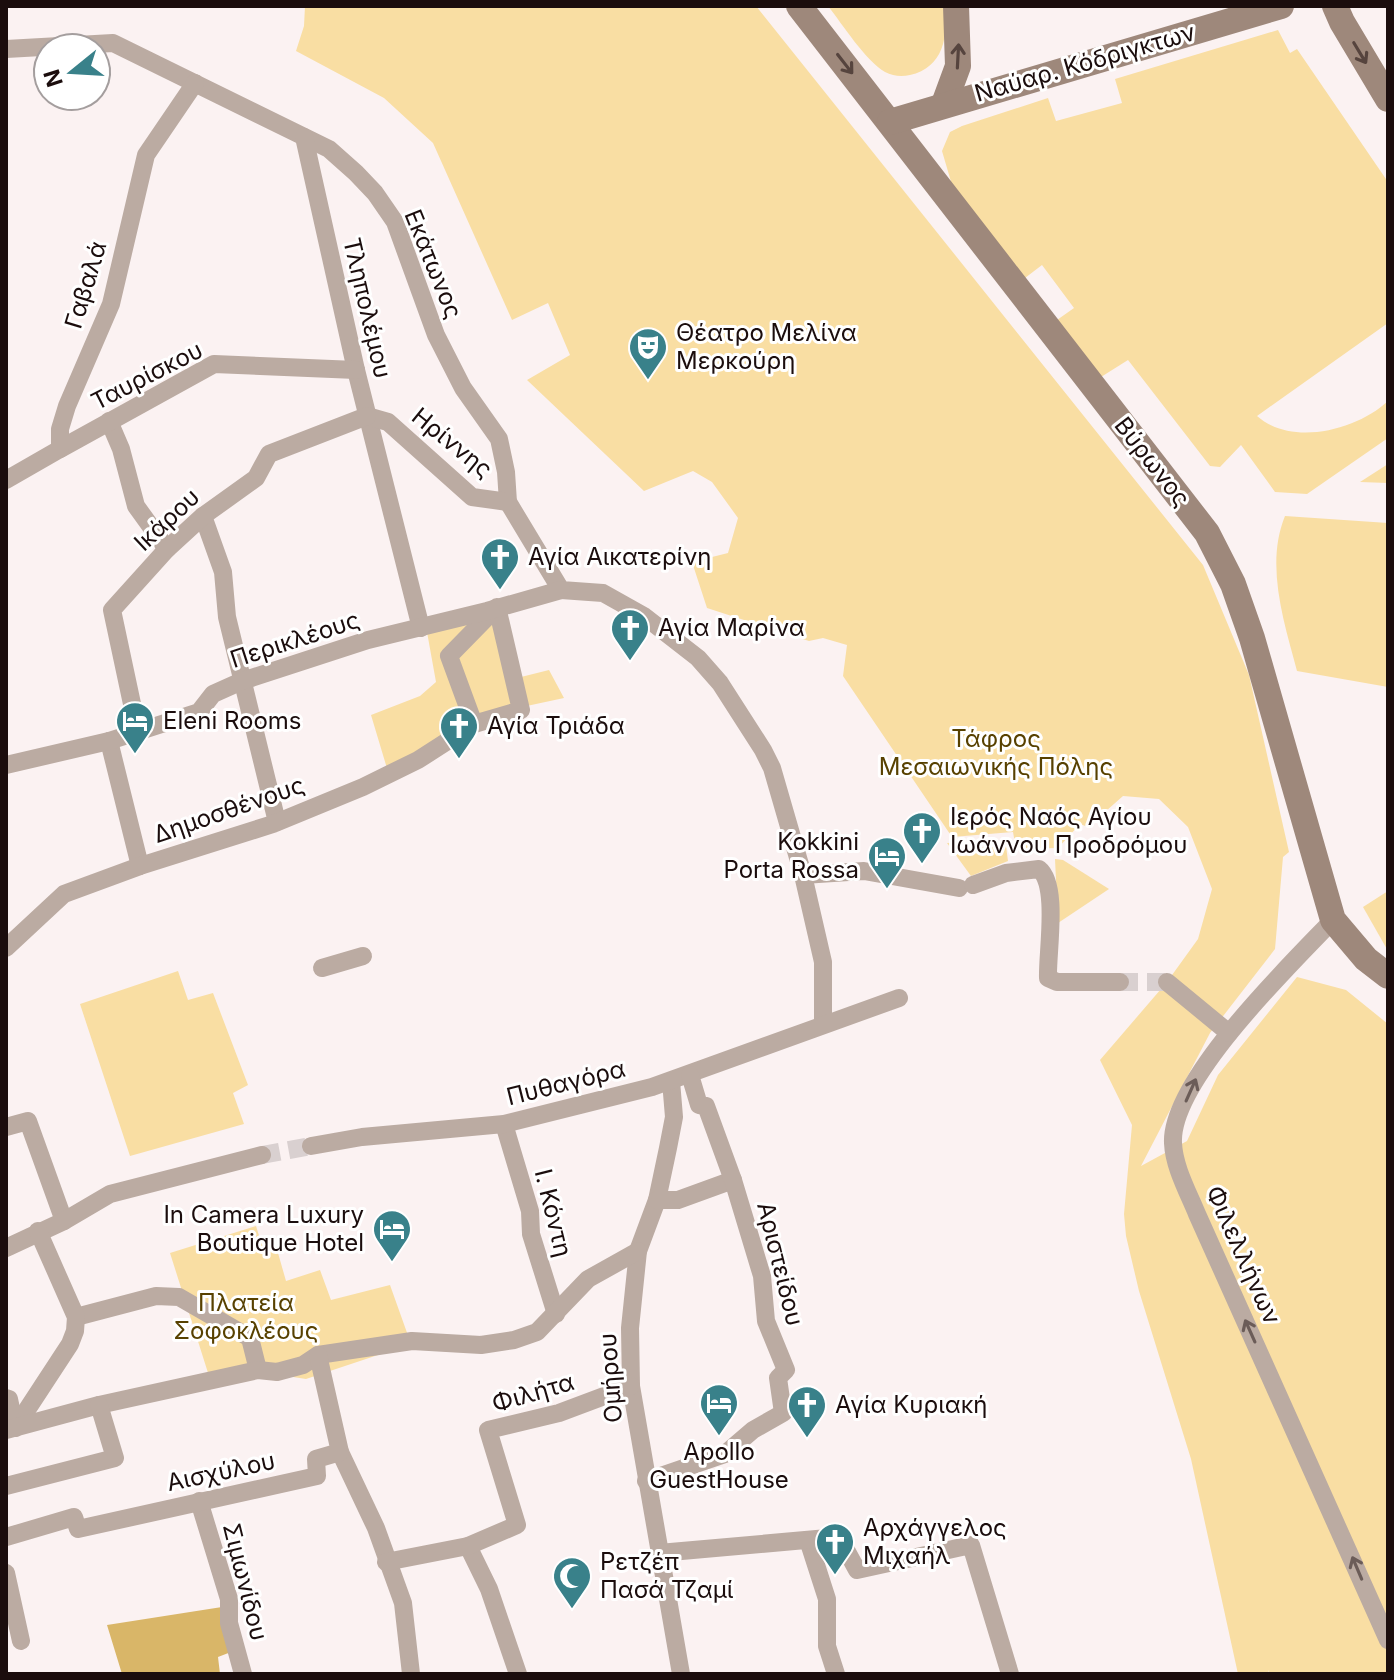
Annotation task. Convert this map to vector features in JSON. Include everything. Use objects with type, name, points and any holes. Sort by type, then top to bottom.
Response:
[{"type":"street","name":"Βύρωνος","points":[[799,6],[1207,533],[1233,584],[1252,638],[1333,920],[1366,959],[1388,976]]},
{"type":"street","points":[[944,104],[958,66],[956,6]]},
{"type":"street","name":"Ναύαρ. Κόδριγκτων","points":[[890,122],[1281,6]]},
{"type":"street","points":[[1335,6],[1388,99]]},
{"type":"street","name":"Εκάτωνος","points":[[6,49],[113,43],[329,149],[356,173],[375,193],[395,222],[436,335],[463,388],[499,439],[508,502]]},
{"type":"street","name":"Γαβαλά","points":[[60,449],[60,429],[67,406],[111,304],[146,155],[195,83]]},
{"type":"street","name":"Τληπολέμου","points":[[304,137],[356,370],[421,628]]},
{"type":"street","name":"Ταυρίσκου","points":[[60,449],[214,364],[356,370]]},
{"type":"street","name":"Ηρίννης","points":[[367,416],[388,422],[472,497],[508,502]]},
{"type":"street","name":"Ικάρου","points":[[138,732],[112,610],[167,549],[203,516],[256,478],[269,454],[367,416]]},
{"type":"street","points":[[109,421],[121,449],[136,506],[167,549]]},
{"type":"street","points":[[6,480],[60,449]]},
{"type":"street","points":[[508,502],[561,590]]},
{"type":"street","points":[[203,516],[223,572],[227,617],[277,822]]},
{"type":"street","name":"Περικλέους","points":[[6,765],[109,741],[199,712],[213,694],[242,681],[368,640],[561,590],[603,593],[644,616],[698,658],[720,683],[772,768],[803,875],[823,962],[823,1024]]},
{"type":"street","points":[[474,724],[449,656],[497,607]]},
{"type":"street","name":"Δημοσθένους","points":[[7,944],[64,894],[277,822],[389,775],[474,724],[521,710],[497,607]]},
{"type":"street","points":[[109,741],[140,866]]},
{"type":"street","points":[[803,875],[864,871],[966,886],[1006,873],[1039,869],[1047,878],[1051,923],[1048,978],[1057,982],[1120,982]]},
{"type":"street","name":"Φιλελλήνων","points":[[1333,920],[1223,1028],[1197,1075],[1174,1127],[1173,1145],[1197,1214],[1388,1640]]},
{"type":"street","points":[[322,968],[363,956]]},
{"type":"street","points":[[1167,982],[1223,1028]]},
{"type":"street","name":"Πυθαγόρα","points":[[311,1146],[362,1137],[504,1124],[690,1075],[899,998]]},
{"type":"street","name":"Αριστείδου","points":[[646,1481],[725,1454],[753,1430],[783,1413],[778,1378],[786,1370],[766,1321],[762,1276],[733,1180],[706,1106],[699,1105],[690,1075]]},
{"type":"street","name":"Ομήρου","points":[[671,1081],[674,1117],[657,1200],[638,1251],[630,1328],[631,1386],[681,1674]]},
{"type":"street","points":[[6,1127],[28,1121],[64,1221]]},
{"type":"street","name":"Ι. Κόντη","points":[[504,1124],[530,1211],[531,1234],[556,1314]]},
{"type":"street","points":[[6,1248],[64,1221],[110,1194],[262,1155]]},
{"type":"street","points":[[657,1200],[678,1200],[733,1180]]},
{"type":"street","points":[[11,1429],[70,1344],[75,1331],[76,1317],[38,1231]]},
{"type":"street","points":[[11,1429],[99,1405],[258,1370],[277,1372],[290,1369],[318,1355],[412,1341],[481,1345],[514,1340],[537,1332],[588,1279],[638,1251]]},
{"type":"street","points":[[76,1317],[156,1296],[179,1297],[250,1338],[258,1370]]},
{"type":"street","points":[[318,1355],[340,1452],[376,1528],[403,1603],[411,1674]]},
{"type":"street","name":"Φιλήτα","points":[[386,1562],[468,1546],[517,1525],[488,1430],[559,1413],[631,1386]]},
{"type":"street","points":[[6,1398],[9,1399],[11,1429]]},
{"type":"street","points":[[6,1486],[115,1458],[99,1405]]},
{"type":"street","name":"Αισχύλου","points":[[6,1537],[74,1517],[78,1529],[317,1476],[316,1459],[340,1452]]},
{"type":"street","name":"Σιμωνίδου","points":[[199,1501],[229,1599],[229,1623],[243,1674]]},
{"type":"street","points":[[659,1553],[839,1537],[857,1570],[971,1545],[1010,1674]]},
{"type":"street","points":[[808,1540],[827,1599],[827,1646],[836,1674]]},
{"type":"street","points":[[468,1546],[489,1589],[518,1674]]},
{"type":"street","points":[[7,1584],[21,1641]]},
{"type":"green space","name":"Τάφρος Μεσαιωνικής Πόλης","points":[[305,6],[756,6],[1203,565],[1249,675],[1289,852],[1283,857],[1275,949],[1210,1033],[1141,1166],[1187,1141],[1218,1075],[1297,977],[1346,990],[1388,1024],[1388,1674],[1270,1674],[1268,1670],[1269,1674],[1238,1674],[1191,1459],[1139,1291],[1126,1236],[1124,1214],[1132,1125],[1100,1060],[1167,982],[1198,939],[1212,889],[1188,827],[1159,799],[1123,796],[1088,827],[1080,824],[1058,848],[1016,849],[1013,832],[952,837],[843,676],[847,645],[823,638],[809,641],[707,608],[692,562],[728,553],[738,518],[712,482],[693,471],[644,491],[527,380],[570,355],[548,303],[512,320],[433,143],[384,98],[296,51],[304,26]]},
{"type":"green space","points":[[828,6],[943,6],[945,28],[942,49],[937,58],[921,71],[903,76],[888,73],[862,51]]},
{"type":"green space","points":[[1278,30],[1290,53],[1297,49],[1388,182],[1388,323],[1257,416],[1288,431],[1324,431],[1359,420],[1388,401],[1388,438],[1307,494],[1275,492],[1241,445],[1220,467],[1210,466],[1128,360],[1101,377],[1057,320],[1074,308],[1042,265],[1025,278],[952,185],[942,151],[950,132],[962,126],[1048,98],[1056,121],[1122,103],[1115,79]]},
{"type":"green space","points":[[1388,464],[1388,483],[1360,482]]},
{"type":"green space","points":[[1285,516],[1388,523],[1388,687],[1297,671],[1282,613],[1277,574],[1279,535]]},
{"type":"green space","points":[[495,616],[513,679],[549,670],[564,698],[522,707],[389,775],[371,715],[420,696],[436,682],[427,632]]},
{"type":"green space","points":[[975,842],[976,848],[1006,846],[1008,861],[971,876],[947,843]]},
{"type":"green space","points":[[1055,859],[1063,860],[1109,889],[1058,923]]},
{"type":"green space","points":[[1388,891],[1388,951],[1363,907]]},
{"type":"green space","points":[[178,971],[188,1000],[213,993],[248,1085],[233,1093],[244,1124],[130,1156],[80,1004]]},
{"type":"green space","name":"Πλατεία Σοφοκλέους","points":[[256,1226],[262,1245],[276,1246],[286,1281],[320,1270],[331,1300],[390,1285],[411,1344],[306,1379],[241,1369],[209,1376],[170,1253]]},
{"type":"shaded area","points":[[222,1607],[231,1652],[218,1657],[220,1674],[122,1674],[107,1625]]},
{"type":"tunnel","points":[[1120,982],[1167,982]]},
{"type":"tunnel","points":[[262,1155],[311,1146]]},
{"type":"place","name":"Θέατρο Μελίνα Μερκούρη","points":[[648,381]]},
{"type":"place","name":"Αγία Αικατερίνη","points":[[500,591]]},
{"type":"place","name":"Αγία Μαρίνα","points":[[630,662]]},
{"type":"place","name":"Eleni Rooms","points":[[135,755]]},
{"type":"place","name":"Αγία Τριάδα","points":[[459,760]]},
{"type":"place","name":"Ιερός Ναός Αγίου Ιωάννου Προδρόμου","points":[[922,865]]},
{"type":"place","name":"Kokkini Porta Rossa","points":[[887,890]]},
{"type":"place","name":"In Camera Luxury Boutique Hotel","points":[[392,1263]]},
{"type":"place","name":"Apollo GuestHouse","points":[[719,1437]]},
{"type":"place","name":"Αγία Κυριακή","points":[[807,1439]]},
{"type":"place","name":"Αρχάγγελος Μιχαήλ","points":[[835,1576]]},
{"type":"place","name":"Ρετζέπ Πασά Τζαμί","points":[[572,1610]]}]
